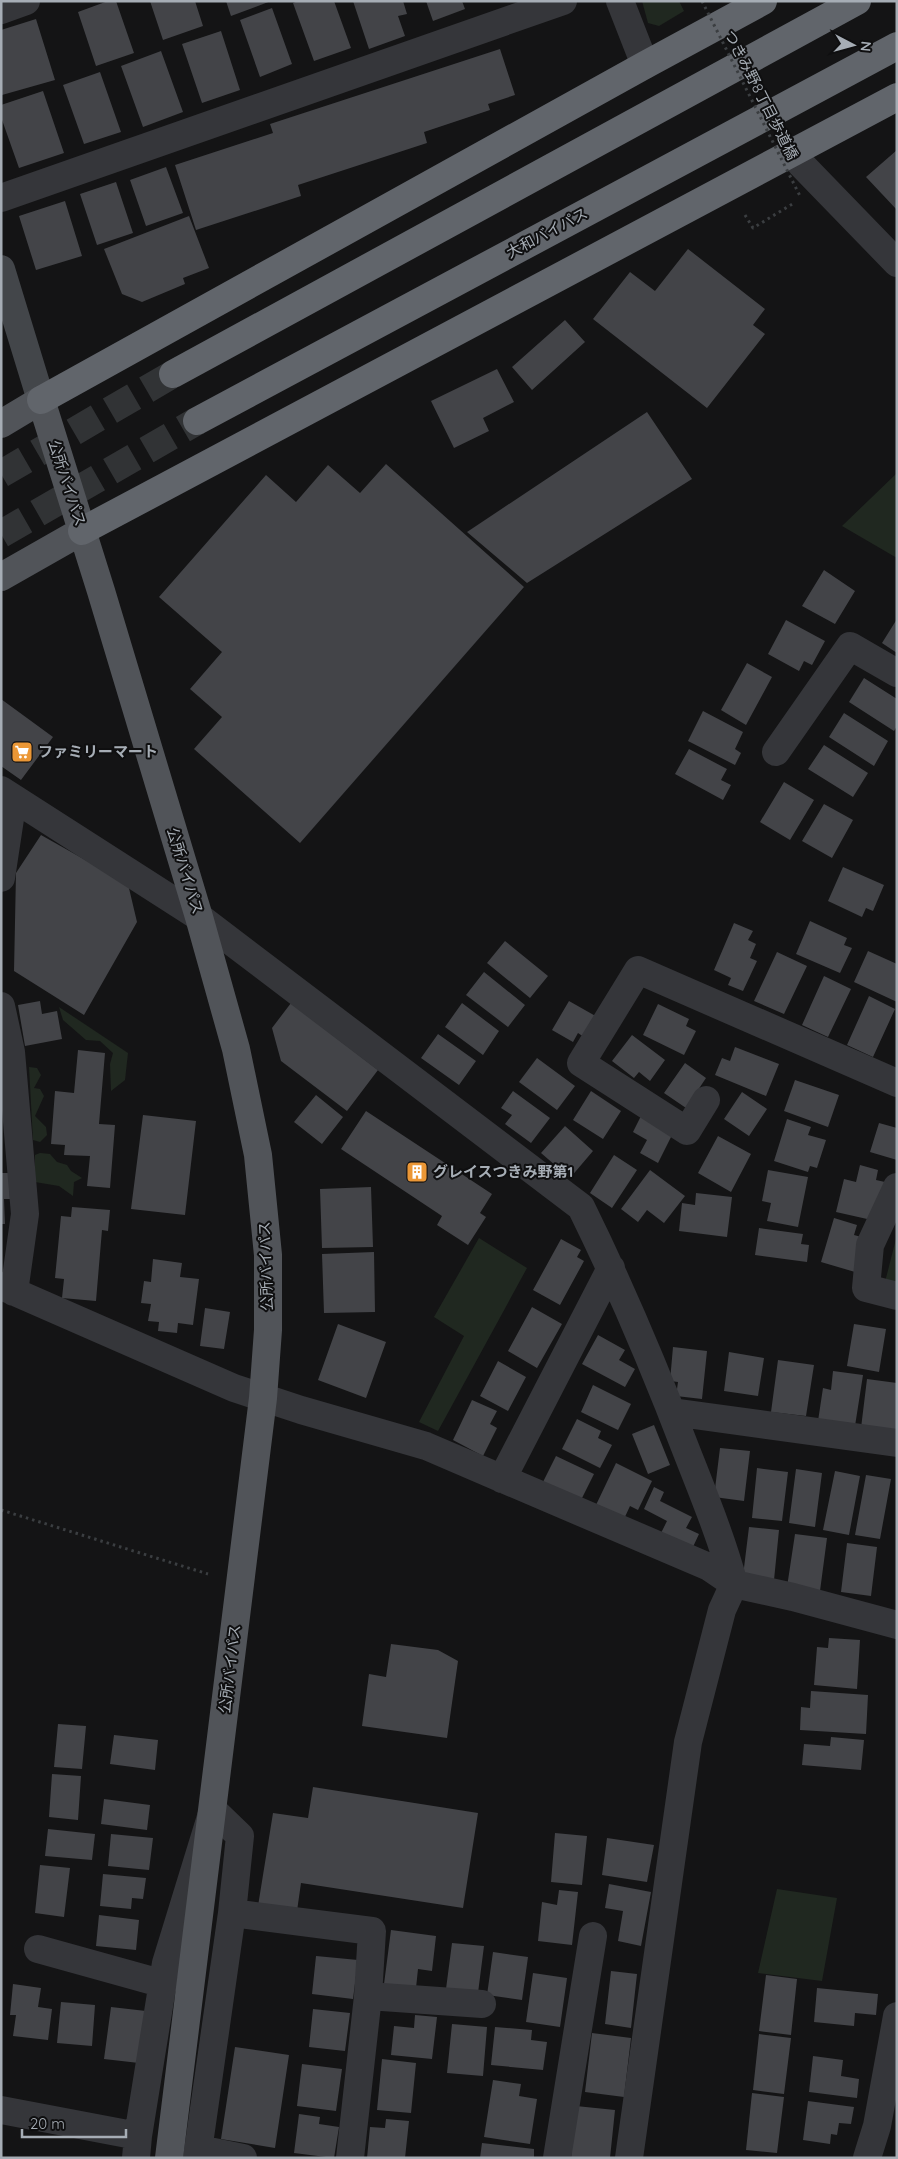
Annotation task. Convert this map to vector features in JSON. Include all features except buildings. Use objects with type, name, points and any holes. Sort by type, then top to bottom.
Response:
[{"type":"highway","points":[[41,400],[763,1]]},
{"type":"highway","points":[[173,374],[857,1]]},
{"type":"highway","name":"大和バイパス","points":[[197,421],[897,46]]},
{"type":"highway","points":[[82,531],[897,97]]},
{"type":"main road","points":[[1,424],[41,400]]},
{"type":"main road","name":"公所バイパス","points":[[41,400],[199,917],[236,1049],[258,1155],[268,1256],[268,1330],[264,1398],[169,2158]]},
{"type":"main road","points":[[1,577],[82,531]]},
{"type":"street","points":[[1,10],[26,1]]},
{"type":"street","points":[[1,198],[563,1]]},
{"type":"street","points":[[620,1],[645,65]]},
{"type":"street","points":[[792,153],[897,263]]},
{"type":"street","points":[[1,269],[41,400]]},
{"type":"street","points":[[776,752],[850,646],[897,673]]},
{"type":"street","points":[[1,878],[7,794],[199,917],[581,1208],[611,1268],[672,1412],[724,1550],[734,1584],[722,1610],[688,1742],[629,2158]]},
{"type":"street","points":[[706,1100],[688,1131],[580,1063],[638,970],[897,1083]]},
{"type":"street","points":[[1,1006],[11,1052],[25,1214],[8,1289],[234,1388],[426,1446],[709,1567],[734,1584],[793,1597],[897,1625]]},
{"type":"street","points":[[897,1187],[870,1245],[866,1288],[897,1296]]},
{"type":"street","points":[[502,1479],[611,1268]]},
{"type":"street","points":[[672,1412],[897,1443]]},
{"type":"street","points":[[1,2110],[137,2147],[166,1963],[213,1810],[240,1836],[232,1913],[198,2153],[243,2158]]},
{"type":"street","points":[[232,1913],[372,1931],[368,1996],[350,2158]]},
{"type":"street","points":[[557,2158],[594,1936]]},
{"type":"street","points":[[38,1948],[164,1984]]},
{"type":"street","points":[[368,1996],[482,2004]]},
{"type":"street","points":[[868,2158],[887,2129],[897,2016]]},
{"type":"path","name":"つきみ野8丁目歩道橋","points":[[702,1],[801,198],[753,228],[744,214],[752,210]]},
{"type":"path","points":[[1,1510],[212,1576],[240,1588]]},
{"type":"shaded area","points":[[642,1],[679,1],[684,11],[659,26],[648,23]]},
{"type":"shaded area","points":[[897,473],[897,558],[842,526]]},
{"type":"shaded area","points":[[59,1007],[128,1053],[125,1080],[111,1091],[110,1064],[113,1053],[100,1041],[86,1040],[63,1020]]},
{"type":"shaded area","points":[[29,1067],[37,1068],[41,1075],[34,1088],[40,1089],[44,1096],[35,1116],[46,1127],[47,1135],[40,1142],[33,1140]]},
{"type":"shaded area","points":[[40,1153],[50,1154],[57,1162],[67,1165],[71,1171],[82,1178],[74,1182],[73,1196],[59,1186],[35,1182],[35,1155]]},
{"type":"shaded area","points":[[897,1235],[897,1284],[885,1282]]},
{"type":"shaded area","points":[[479,1238],[527,1268],[438,1431],[419,1422],[464,1336],[434,1317]]},
{"type":"shaded area","points":[[777,1889],[837,1898],[822,1981],[758,1973]]},
{"type":"tunnel","points":[[1,474],[173,374]]},
{"type":"tunnel","points":[[1,534],[197,421]]},
{"type":"place","name":"ファミリーマート","points":[[22,752]]},
{"type":"place","name":"グレイスつきみ野第1","points":[[417,1172]]}]
